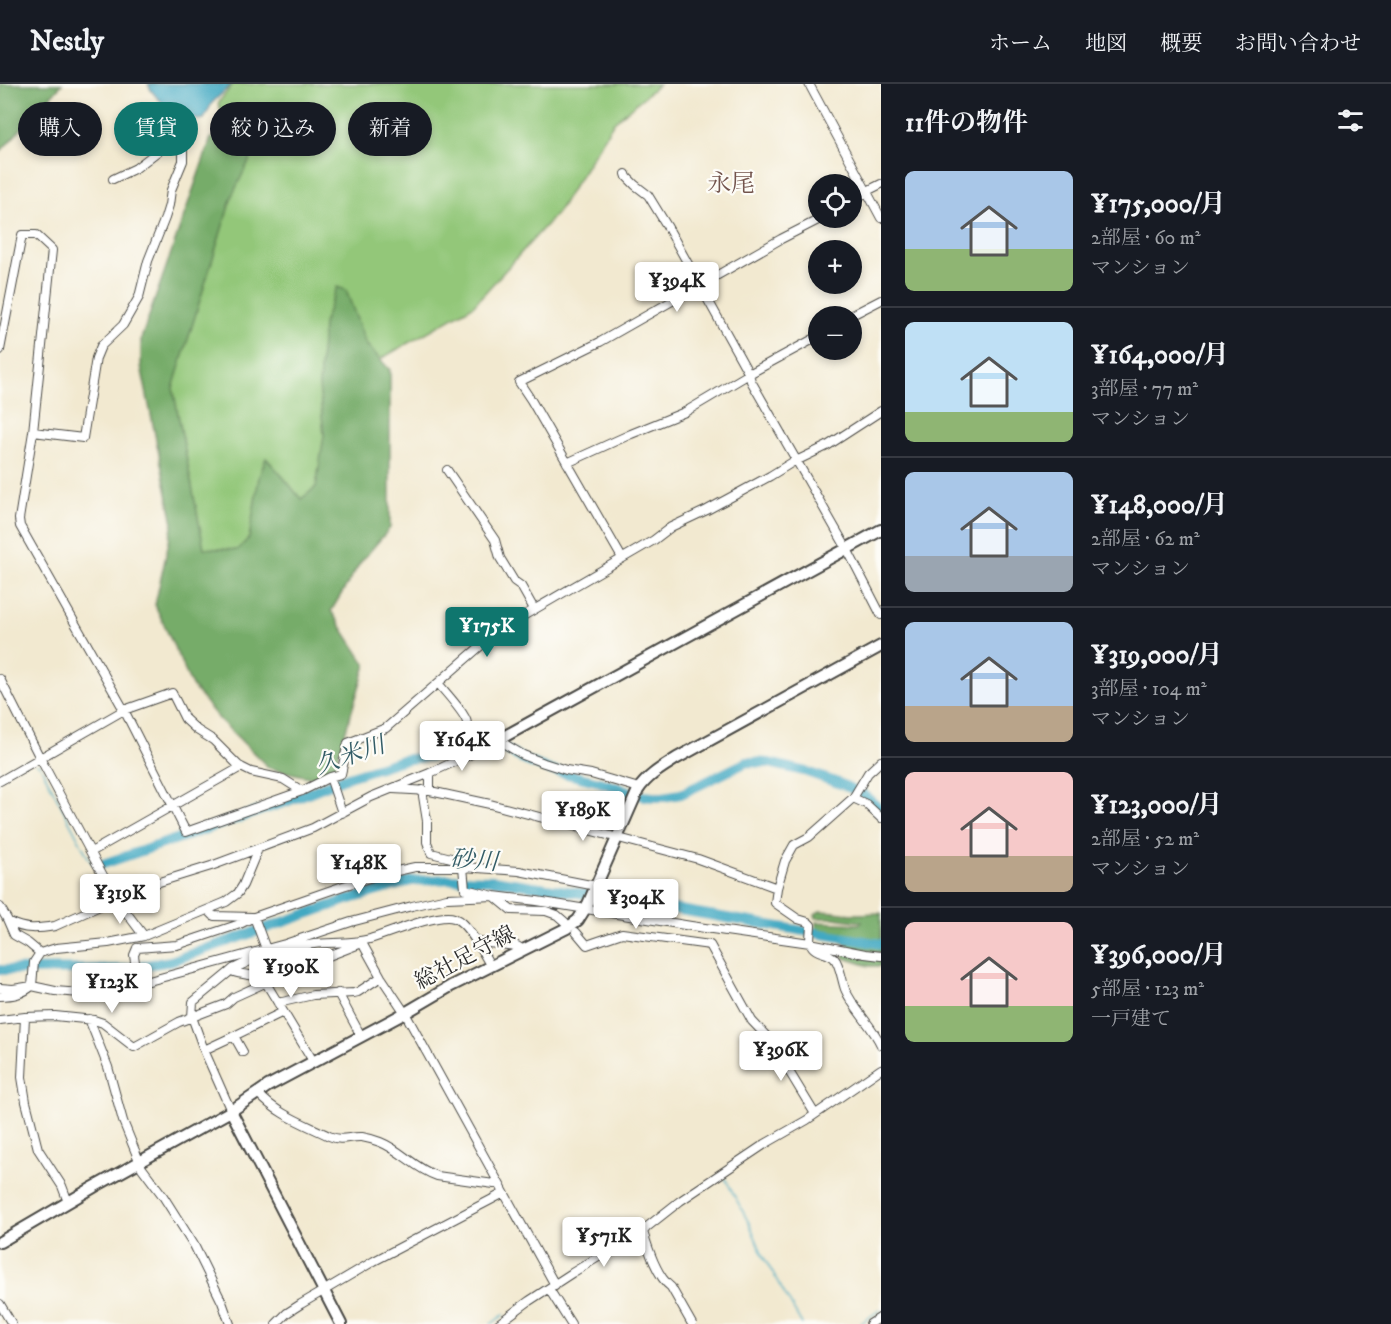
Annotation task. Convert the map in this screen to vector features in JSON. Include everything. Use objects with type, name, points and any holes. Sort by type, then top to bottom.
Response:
[{"type":"main road","points":[[495,742],[881,530]]},
{"type":"main road","name":"総社足守線","points":[[0,1242],[139,1161],[231,1111],[313,1061],[490,965],[567,928],[578,920],[587,907],[638,792],[654,773],[677,758],[881,646]]},
{"type":"main road","points":[[231,1111],[341,1324]]},
{"type":"street","points":[[809,84],[881,218]]},
{"type":"street","points":[[33,432],[83,438],[96,358],[101,346],[123,325],[139,297],[148,261],[165,218],[171,190],[183,161],[183,150],[177,146],[166,145],[136,168],[113,179]]},
{"type":"street","points":[[626,174],[648,195],[847,549],[881,615]]},
{"type":"street","points":[[862,195],[881,183]]},
{"type":"street","points":[[622,558],[519,382],[600,342],[808,225]]},
{"type":"street","points":[[0,350],[22,235],[36,235],[52,250],[33,432],[18,519],[124,710],[186,832],[331,781],[340,774],[348,743],[386,728],[499,630],[654,540],[671,527],[716,505],[796,460],[827,446],[881,411]]},
{"type":"street","points":[[862,310],[881,300]]},
{"type":"street","points":[[567,463],[685,412],[808,342]]},
{"type":"street","points":[[447,470],[495,540],[500,558],[514,581],[521,586],[534,609]]},
{"type":"street","points":[[0,679],[116,898],[144,936]]},
{"type":"street","points":[[438,683],[466,720],[465,736],[468,742],[495,742],[544,763],[566,770],[591,774],[638,792]]},
{"type":"street","points":[[0,781],[124,710],[172,693],[185,719],[196,730],[213,740],[241,767],[250,772],[284,779],[302,791]]},
{"type":"street","points":[[9,922],[20,928],[55,926],[140,888],[190,873],[313,828],[370,797],[430,773],[495,742]]},
{"type":"street","points":[[881,761],[868,772],[854,797],[809,837],[794,845],[785,861],[775,903],[798,920],[811,925],[812,946],[834,957],[837,961],[845,989],[881,1045]]},
{"type":"street","points":[[91,852],[241,767]]},
{"type":"street","points":[[430,773],[426,791],[427,842],[432,853],[455,859],[463,867],[465,889]]},
{"type":"street","points":[[331,781],[342,813]]},
{"type":"street","points":[[389,789],[426,791],[490,804],[698,859],[777,888]]},
{"type":"street","points":[[854,797],[866,804],[881,818]]},
{"type":"street","points":[[0,996],[25,992],[33,983],[34,963],[40,953],[56,948],[108,943],[144,936],[226,902],[238,894],[258,849]]},
{"type":"street","points":[[137,948],[177,945],[379,875],[415,867],[463,867],[519,871],[596,887]]},
{"type":"street","points":[[465,889],[494,896],[587,907],[701,928],[811,940],[881,956]]},
{"type":"street","points":[[453,898],[465,889]]},
{"type":"street","points":[[0,988],[12,989],[33,983],[55,991],[81,993],[138,984],[285,945],[351,922],[423,903],[453,898],[494,896],[511,910],[546,911],[557,915],[565,922]]},
{"type":"street","points":[[0,907],[14,935],[40,953]]},
{"type":"street","points":[[208,910],[214,916],[254,917]]},
{"type":"street","points":[[0,1020],[55,1016],[89,1019],[103,1023],[134,1047],[179,1022],[226,1004],[234,997],[300,967],[361,942],[444,916],[460,921],[478,942],[490,965]]},
{"type":"street","points":[[254,917],[266,949],[272,952],[314,944],[361,942]]},
{"type":"street","points":[[576,932],[586,945],[622,933],[710,945],[752,1021],[770,1040],[814,1112]]},
{"type":"street","points":[[137,948],[153,945],[156,941],[153,933]]},
{"type":"street","points":[[361,942],[405,1013],[504,1193],[571,1324]]},
{"type":"street","points":[[478,942],[517,946],[522,950]]},
{"type":"street","points":[[137,948],[134,955],[138,984]]},
{"type":"street","points":[[231,1111],[192,1017],[193,1002],[233,969],[261,956],[266,949]]},
{"type":"street","points":[[233,969],[238,974],[254,975],[266,983],[313,1061]]},
{"type":"street","points":[[278,1003],[313,995],[358,992],[381,977]]},
{"type":"street","points":[[338,993],[361,1036]]},
{"type":"street","points":[[204,1050],[283,1012]]},
{"type":"street","points":[[26,1017],[22,1077],[26,1102],[38,1149],[62,1186],[68,1202]]},
{"type":"street","points":[[89,1019],[108,1067],[123,1121],[142,1168],[164,1196],[194,1245],[222,1302],[230,1324]]},
{"type":"street","points":[[234,1036],[243,1052]]},
{"type":"street","points":[[498,1324],[529,1301],[643,1232],[700,1188],[881,1069]]},
{"type":"street","points":[[258,1093],[276,1110],[337,1139],[363,1137],[380,1142],[420,1169],[436,1176],[498,1183]]},
{"type":"street","points":[[276,1324],[287,1313],[374,1261],[504,1193]]},
{"type":"street","points":[[643,1232],[655,1264],[692,1324]]},
{"type":"street","points":[[0,1304],[12,1324]]},
{"type":"street","points":[[870,1324],[881,1317]]},
{"type":"green space","points":[[0,84],[62,84],[46,102],[18,102],[18,132],[0,152]]},
{"type":"green space","points":[[233,84],[659,84],[614,122],[557,213],[473,306],[337,384],[321,529],[197,564],[160,329],[234,156],[336,156],[336,102],[219,102]]},
{"type":"green space","points":[[210,141],[210,156],[252,156],[232,196],[173,388],[204,548],[237,550],[249,538],[259,477],[266,458],[301,499],[316,487],[324,435],[319,386],[323,324],[337,287],[346,290],[366,344],[390,370],[390,528],[360,563],[331,611],[366,665],[334,769],[317,779],[269,768],[219,719],[192,686],[155,605],[173,523],[141,366],[141,339]]},
{"type":"green space","points":[[820,911],[852,914],[881,913],[881,953],[852,948],[816,928],[817,922],[860,924],[862,922],[816,918],[815,914]]},
{"type":"green space","points":[[845,953],[881,959],[881,966],[869,966],[844,958]]},
{"type":"water","points":[[148,84],[232,84],[213,102],[210,102],[204,119],[198,120],[198,102],[163,102]]},
{"type":"waterway","name":"久米川","points":[[103,864],[283,803],[342,779],[402,760],[449,754],[472,745],[498,745],[524,760],[550,770],[653,797],[681,794],[747,762],[769,763],[807,772],[841,784],[863,794],[881,810]]},
{"type":"waterway","points":[[37,764],[40,765],[93,864]]},
{"type":"waterway","name":"砂川","points":[[0,970],[122,969],[171,961],[347,900],[411,881],[451,879],[493,880],[573,892],[881,944]]},
{"type":"waterway","points":[[816,1108],[845,1089]]},
{"type":"waterway","points":[[786,1127],[810,1112]]},
{"type":"waterway","points":[[725,1178],[750,1225],[764,1258],[802,1324]]},
{"type":"waterway","points":[[602,1250],[634,1231]]},
{"type":"waterway","points":[[860,1324],[881,1309]]},
{"type":"waterway","points":[[491,1324],[505,1314]]},
{"type":"district","name":"永尾","points":[[731,184]]}]
